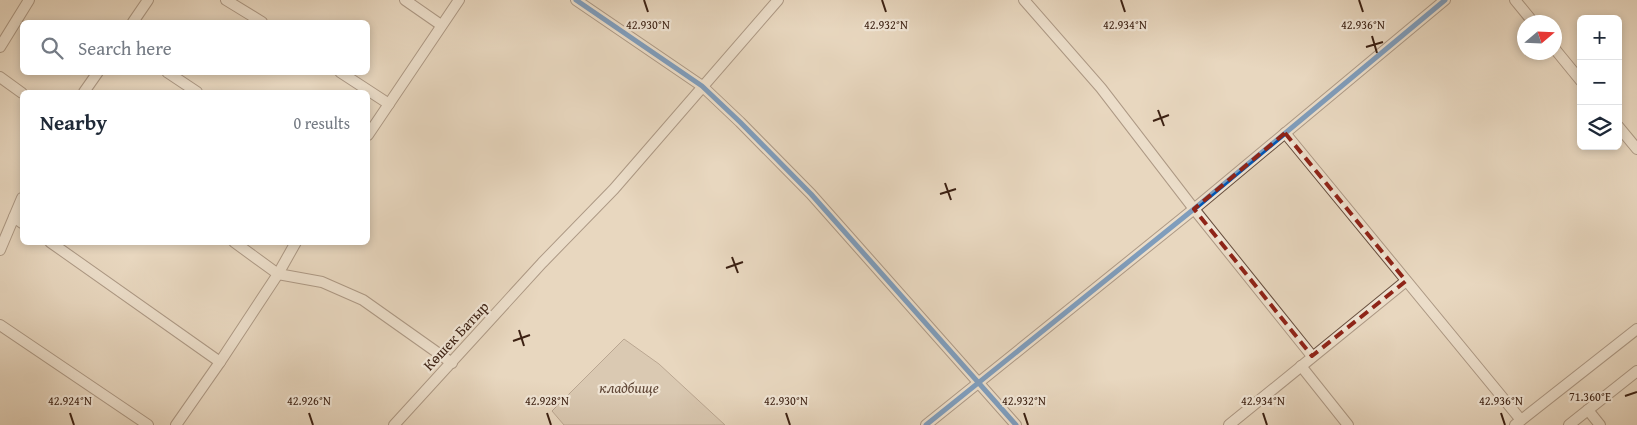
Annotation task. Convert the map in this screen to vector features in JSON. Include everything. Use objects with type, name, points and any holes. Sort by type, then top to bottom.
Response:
[{"type":"street","points":[[0,46],[30,0]]},
{"type":"street","points":[[134,20],[148,0]]},
{"type":"street","points":[[226,0],[259,20]]},
{"type":"street","points":[[405,0],[441,25]]},
{"type":"street","points":[[370,132],[459,0]]},
{"type":"street","points":[[576,0],[702,86],[811,194],[1016,425]]},
{"type":"street","name":"Көшек Батыр","points":[[394,425],[540,266],[614,189],[778,0]]},
{"type":"street","points":[[1024,0],[1100,88],[1312,356]]},
{"type":"street","points":[[926,425],[1194,209],[1444,0]]},
{"type":"street","points":[[1515,0],[1527,15]]},
{"type":"street","points":[[1562,57],[1577,75]]},
{"type":"street","points":[[85,90],[96,75]]},
{"type":"street","points":[[172,75],[194,90]]},
{"type":"street","points":[[344,75],[367,90]]},
{"type":"street","points":[[0,77],[20,92]]},
{"type":"street","points":[[370,92],[388,104]]},
{"type":"street","points":[[1622,131],[1637,149]]},
{"type":"street","points":[[1285,133],[1406,281],[1518,423],[1637,329]]},
{"type":"street","points":[[0,250],[18,220]]},
{"type":"street","points":[[54,245],[220,362]]},
{"type":"street","points":[[238,245],[278,274],[322,282],[363,300],[452,363]]},
{"type":"street","points":[[176,425],[278,274],[294,245]]},
{"type":"street","points":[[1230,425],[1406,281]]},
{"type":"street","points":[[0,325],[148,425]]},
{"type":"street","points":[[1301,366],[1348,425]]},
{"type":"street","points":[[1569,425],[1637,371]]},
{"type":"street","points":[[1588,410],[1600,425]]},
{"type":"highlighted area","points":[[1285,133],[1406,281],[1312,356],[1194,209]]},
{"type":"green space","name":"кладбище","points":[[624,339],[659,364],[725,425],[564,425],[552,411]]},
{"type":"cycle path","points":[[576,0],[702,86],[740,122],[811,194],[1016,425]]},
{"type":"cycle path","points":[[926,425],[1194,209],[1445,0]]}]
